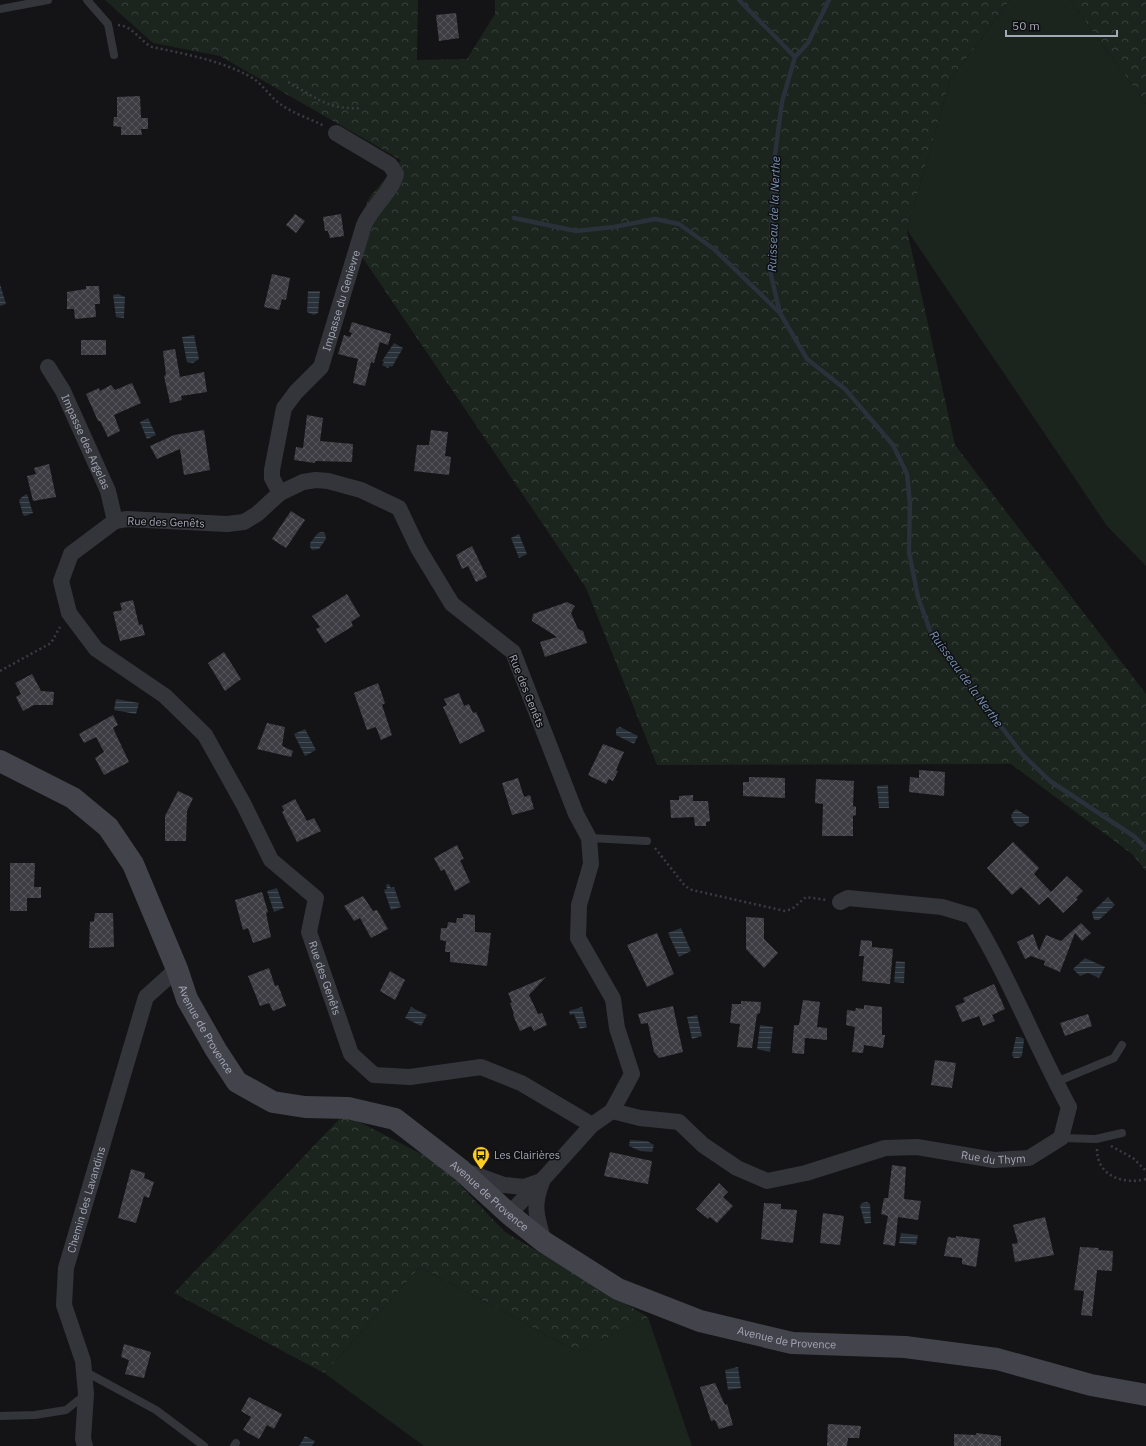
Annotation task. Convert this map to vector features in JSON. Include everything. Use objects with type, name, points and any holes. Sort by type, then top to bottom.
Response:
[{"type":"street","name":"Impasse du Genievre","points":[[280,493],[272,478],[272,470],[284,408],[292,396],[322,366],[364,225],[369,214],[393,182],[396,174],[390,165],[336,133]]},
{"type":"street","name":"Impasse des Argelas","points":[[48,367],[63,392],[108,491],[115,521]]},
{"type":"street","name":"Rue des Genêts","points":[[509,1214],[592,1125],[612,1111],[632,1074],[618,1028],[612,999],[578,938],[579,905],[591,864],[589,838],[576,814],[513,652],[452,604],[418,548],[398,508],[361,490],[328,480],[303,482],[280,493],[257,514],[244,522],[227,524],[127,519],[115,521],[71,554],[61,581],[69,613],[96,649],[165,696],[205,735],[244,805],[270,860],[316,898],[309,932],[351,1054],[374,1075],[410,1077],[481,1067],[521,1083],[592,1125]]},
{"type":"street","name":"Avenue de Provence","points":[[0,761],[73,798],[108,826],[133,864],[177,969],[186,999],[216,1050],[237,1082],[273,1102],[305,1107],[348,1108],[395,1119],[462,1170],[509,1214],[544,1242],[618,1289],[700,1321],[792,1343],[905,1347],[997,1359],[1091,1385],[1146,1395]]},
{"type":"street","points":[[840,902],[848,898],[942,906],[972,916],[986,938],[1069,1107],[1061,1138]]},
{"type":"street","name":"Chemin des Lavandins","points":[[85,1446],[82,1439],[86,1394],[84,1371],[64,1305],[66,1268],[146,997],[177,969]]},
{"type":"street","name":"Rue du Thym","points":[[612,1111],[640,1118],[679,1122],[702,1145],[737,1168],[767,1181],[806,1173],[885,1148],[917,1147],[994,1160],[1029,1158],[1061,1138]]},
{"type":"street","points":[[462,1170],[504,1185],[524,1187],[542,1180]]},
{"type":"street","points":[[542,1180],[535,1198],[537,1219],[544,1242]]},
{"type":"lane","points":[[0,9],[48,0]]},
{"type":"lane","points":[[87,0],[108,24],[114,55]]},
{"type":"lane","points":[[589,838],[647,841]]},
{"type":"lane","points":[[1056,1082],[1114,1058],[1122,1045]]},
{"type":"lane","points":[[1061,1138],[1096,1139],[1122,1133]]},
{"type":"lane","points":[[84,1371],[156,1410],[204,1446]]},
{"type":"lane","points":[[0,1416],[35,1415],[66,1410],[86,1394]]},
{"type":"path","points":[[108,24],[123,25],[130,29],[146,44],[152,47],[211,60],[248,75],[258,81],[283,106],[336,133]]},
{"type":"path","points":[[288,82],[330,106],[344,109],[360,108]]},
{"type":"path","points":[[0,671],[51,643],[69,613]]},
{"type":"path","points":[[647,841],[685,886],[692,890],[785,911],[792,909],[806,896],[840,902]]},
{"type":"path","points":[[1096,1139],[1133,1158],[1146,1171]]},
{"type":"path","points":[[1096,1139],[1097,1156],[1100,1165],[1106,1174],[1117,1179],[1137,1181],[1146,1179]]},
{"type":"green space","points":[[105,0],[418,0],[417,60],[467,59],[495,14],[495,0],[1010,0],[950,80],[907,230],[955,445],[1146,694],[1146,871],[1132,854],[1011,764],[657,765],[586,588],[352,242],[369,198],[401,160],[220,56],[153,43]]},
{"type":"green space","points":[[1010,0],[1070,0],[1146,104],[1146,566],[1107,526],[907,230],[950,80]]},
{"type":"green space","points":[[1070,0],[1146,0],[1146,104]]},
{"type":"green space","points":[[344,1114],[439,1163],[505,1232],[648,1317],[578,1352],[420,1267],[324,1373],[174,1293]]},
{"type":"green space","points":[[420,1267],[578,1352],[648,1317],[692,1446],[424,1446],[324,1373]]},
{"type":"shaded area","points":[[0,284],[6,304],[0,306]]},
{"type":"shaded area","points":[[308,291],[320,291],[318,313],[314,315],[307,312]]},
{"type":"shaded area","points":[[118,294],[125,297],[124,318],[116,317],[113,295]]},
{"type":"shaded area","points":[[194,335],[199,359],[193,363],[187,362],[182,337]]},
{"type":"shaded area","points":[[394,343],[403,348],[392,367],[390,366],[388,368],[382,365],[384,362],[382,361]]},
{"type":"shaded area","points":[[148,418],[156,435],[147,439],[140,422]]},
{"type":"shaded area","points":[[27,494],[33,513],[25,516],[23,515],[19,500]]},
{"type":"shaded area","points":[[318,533],[325,533],[326,539],[319,549],[312,550],[310,543]]},
{"type":"shaded area","points":[[519,534],[527,554],[519,558],[511,538]]},
{"type":"shaded area","points":[[116,699],[139,703],[136,714],[114,710]]},
{"type":"shaded area","points":[[620,727],[638,736],[634,744],[616,735],[616,729]]},
{"type":"shaded area","points":[[305,729],[316,750],[305,756],[294,734]]},
{"type":"shaded area","points":[[888,785],[889,808],[879,808],[877,786]]},
{"type":"shaded area","points":[[1016,809],[1029,817],[1029,822],[1022,827],[1016,825],[1011,815]]},
{"type":"shaded area","points":[[389,884],[391,888],[394,887],[401,907],[391,910],[384,890],[387,889],[386,885]]},
{"type":"shaded area","points":[[277,888],[284,908],[274,912],[267,891]]},
{"type":"shaded area","points":[[1108,897],[1115,905],[1099,920],[1094,920],[1092,912]]},
{"type":"shaded area","points":[[681,928],[691,951],[679,957],[668,933]]},
{"type":"shaded area","points":[[1085,958],[1105,967],[1099,978],[1088,973],[1080,976],[1073,969]]},
{"type":"shaded area","points":[[896,961],[905,962],[904,983],[894,982]]},
{"type":"shaded area","points":[[411,1007],[427,1015],[421,1026],[405,1018]]},
{"type":"shaded area","points":[[582,1007],[587,1027],[580,1029],[574,1014],[570,1015],[569,1011]]},
{"type":"shaded area","points":[[697,1015],[702,1036],[692,1039],[687,1017]]},
{"type":"shaded area","points":[[760,1025],[773,1027],[770,1052],[757,1049]]},
{"type":"shaded area","points":[[1016,1037],[1023,1038],[1024,1040],[1022,1056],[1019,1058],[1014,1058],[1012,1055]]},
{"type":"shaded area","points":[[630,1140],[647,1141],[654,1145],[652,1152],[640,1151],[629,1146]]},
{"type":"shaded area","points":[[867,1202],[870,1204],[871,1223],[865,1224],[860,1206],[862,1203]]},
{"type":"shaded area","points":[[901,1233],[918,1235],[916,1245],[899,1243]]},
{"type":"shaded area","points":[[738,1367],[741,1388],[728,1390],[725,1370]]},
{"type":"shaded area","points":[[305,1436],[315,1441],[312,1446],[299,1446]]},
{"type":"building","points":[[456,13],[459,38],[439,41],[436,15]]},
{"type":"building","points":[[140,96],[141,118],[148,118],[148,129],[141,129],[142,135],[121,135],[121,127],[113,126],[114,117],[117,117],[117,97]]},
{"type":"building","points":[[295,214],[305,221],[296,233],[286,225]]},
{"type":"building","points":[[341,214],[344,236],[330,238],[328,231],[325,231],[323,217]]},
{"type":"building","points":[[272,274],[290,278],[286,300],[282,299],[279,310],[264,307]]},
{"type":"building","points":[[86,286],[99,286],[100,304],[95,304],[96,317],[75,319],[74,309],[67,309],[67,292],[86,289]]},
{"type":"building","points":[[352,322],[391,334],[388,345],[380,342],[374,363],[371,362],[365,386],[353,383],[358,359],[338,354],[344,335],[350,337],[352,333],[349,332]]},
{"type":"building","points":[[81,340],[106,340],[106,355],[81,355]]},
{"type":"building","points":[[175,349],[180,377],[204,372],[207,392],[181,396],[182,400],[170,403],[164,376],[166,375],[163,351]]},
{"type":"building","points":[[132,383],[141,403],[114,415],[120,431],[108,437],[100,421],[98,421],[86,394],[99,388],[100,391],[111,385],[115,390]]},
{"type":"building","points":[[307,415],[323,418],[320,441],[353,444],[352,462],[315,461],[315,463],[294,460],[296,447],[303,448]]},
{"type":"building","points":[[204,430],[210,470],[184,475],[180,449],[157,459],[150,446],[174,435]]},
{"type":"building","points":[[431,430],[448,432],[445,456],[451,457],[449,475],[414,471],[417,445],[429,445]]},
{"type":"building","points":[[49,464],[56,497],[33,501],[27,476],[36,474],[34,468]]},
{"type":"building","points":[[291,511],[305,520],[286,548],[272,539]]},
{"type":"building","points":[[472,546],[487,577],[476,582],[468,566],[462,569],[456,555]]},
{"type":"building","points":[[347,594],[360,616],[351,622],[353,626],[325,643],[316,629],[320,627],[312,616]]},
{"type":"building","points":[[133,600],[139,625],[142,624],[145,635],[120,641],[113,612],[122,610],[120,603]]},
{"type":"building","points":[[567,602],[575,606],[571,613],[578,629],[583,631],[587,643],[545,657],[540,642],[557,637],[532,621],[533,614]]},
{"type":"building","points":[[224,652],[241,679],[225,691],[208,663]]},
{"type":"building","points":[[32,674],[41,691],[54,692],[53,705],[34,705],[23,711],[16,697],[21,694],[15,683]]},
{"type":"building","points":[[378,683],[385,703],[382,705],[392,735],[381,740],[376,727],[367,730],[354,693]]},
{"type":"building","points":[[459,693],[464,706],[469,704],[473,713],[476,712],[485,731],[460,744],[443,707],[447,705],[444,699]]},
{"type":"building","points":[[113,715],[118,725],[113,728],[129,762],[104,775],[95,758],[104,752],[96,737],[84,743],[79,734]]},
{"type":"building","points":[[267,723],[285,727],[282,746],[293,751],[291,757],[257,749]]},
{"type":"building","points":[[603,744],[624,752],[613,781],[609,779],[606,784],[588,775]]},
{"type":"building","points":[[919,770],[945,772],[944,796],[909,792],[910,777],[919,778]]},
{"type":"building","points":[[749,777],[785,778],[785,798],[743,796],[743,782],[749,782]]},
{"type":"building","points":[[518,778],[524,797],[530,795],[534,809],[512,815],[502,783]]},
{"type":"building","points":[[816,779],[854,781],[853,806],[856,807],[856,815],[853,816],[853,836],[822,836],[823,804],[815,803]]},
{"type":"building","points":[[178,791],[193,798],[187,811],[186,841],[165,841],[165,816]]},
{"type":"building","points":[[693,795],[693,801],[708,801],[710,821],[706,822],[706,826],[695,826],[694,817],[671,818],[670,800],[679,800],[679,796]]},
{"type":"building","points":[[295,799],[307,821],[314,818],[321,831],[297,842],[282,812],[284,811],[282,806]]},
{"type":"building","points":[[1013,842],[1039,868],[1034,874],[1051,892],[1067,876],[1083,891],[1076,898],[1078,899],[1063,913],[1048,897],[1039,905],[1021,887],[1012,895],[987,868]]},
{"type":"building","points":[[457,845],[464,859],[460,860],[470,882],[455,891],[444,869],[441,871],[434,858]]},
{"type":"building","points":[[10,863],[35,863],[34,887],[41,887],[41,898],[27,898],[27,911],[10,911]]},
{"type":"building","points":[[262,892],[268,912],[266,913],[271,937],[253,943],[248,928],[243,930],[235,900]]},
{"type":"building","points":[[363,896],[373,911],[377,910],[388,929],[371,938],[360,918],[354,921],[344,906]]},
{"type":"building","points":[[95,913],[113,913],[114,947],[89,948],[90,922],[94,921]]},
{"type":"building","points":[[463,914],[475,915],[475,932],[491,933],[487,966],[450,962],[450,952],[445,952],[446,941],[440,940],[441,928],[447,928],[448,922],[456,923],[457,918],[463,918]]},
{"type":"building","points":[[746,917],[764,918],[764,939],[778,953],[764,968],[746,949]]},
{"type":"building","points":[[1081,923],[1091,933],[1082,941],[1075,933],[1060,972],[1044,965],[1045,961],[1031,956],[1025,959],[1017,942],[1033,934],[1039,951],[1046,935],[1061,941]]},
{"type":"building","points":[[657,933],[674,974],[647,987],[627,945]]},
{"type":"building","points":[[861,940],[872,941],[872,947],[893,949],[890,984],[862,981],[864,956],[859,956]]},
{"type":"building","points":[[269,968],[275,986],[278,985],[286,1006],[273,1011],[269,1003],[260,1006],[248,976]]},
{"type":"building","points":[[390,971],[405,980],[395,1000],[380,991]]},
{"type":"building","points":[[546,977],[529,995],[538,1014],[542,1013],[547,1025],[534,1031],[531,1026],[520,1031],[513,1015],[514,1014],[510,1003],[512,1002],[508,993]]},
{"type":"building","points":[[994,984],[1005,1009],[992,1015],[995,1021],[983,1026],[979,1016],[962,1022],[955,1006],[965,1002],[963,998]]},
{"type":"building","points":[[803,1000],[820,1002],[817,1027],[827,1028],[827,1040],[805,1038],[804,1054],[792,1053],[794,1025],[799,1025]]},
{"type":"building","points":[[741,1001],[761,1002],[760,1013],[757,1014],[752,1048],[737,1047],[740,1024],[730,1023],[732,1004],[741,1004]]},
{"type":"building","points":[[864,1005],[882,1007],[882,1035],[885,1035],[883,1048],[864,1045],[863,1053],[852,1052],[855,1027],[846,1025],[847,1010],[855,1011],[856,1008],[864,1009]]},
{"type":"building","points":[[673,1006],[683,1052],[659,1058],[654,1052],[648,1023],[641,1024],[638,1014]]},
{"type":"building","points":[[1088,1014],[1092,1026],[1065,1036],[1060,1023]]},
{"type":"building","points":[[935,1060],[956,1063],[952,1088],[931,1085]]},
{"type":"building","points":[[610,1152],[652,1161],[648,1184],[604,1176]]},
{"type":"building","points":[[892,1165],[906,1167],[904,1199],[921,1201],[918,1220],[898,1217],[895,1246],[883,1244],[888,1216],[881,1214],[884,1198],[888,1198]]},
{"type":"building","points":[[131,1169],[145,1173],[144,1178],[154,1182],[149,1198],[144,1196],[136,1223],[118,1218]]},
{"type":"building","points":[[719,1183],[728,1192],[723,1197],[733,1206],[717,1223],[710,1217],[708,1219],[696,1209]]},
{"type":"building","points":[[764,1203],[781,1204],[781,1209],[797,1210],[793,1243],[761,1239]]},
{"type":"building","points":[[823,1213],[844,1216],[840,1245],[820,1243]]},
{"type":"building","points":[[1045,1217],[1054,1255],[1015,1262],[1012,1244],[1018,1243],[1013,1225]]},
{"type":"building","points":[[956,1236],[980,1239],[976,1267],[962,1264],[962,1258],[944,1256],[948,1237],[956,1238]]},
{"type":"building","points":[[1080,1247],[1099,1248],[1098,1250],[1113,1251],[1112,1271],[1097,1270],[1092,1316],[1081,1315],[1084,1291],[1074,1290]]},
{"type":"building","points":[[124,1344],[151,1352],[144,1378],[125,1374],[129,1360],[121,1357]]},
{"type":"building","points":[[715,1383],[725,1405],[727,1404],[733,1425],[719,1429],[715,1420],[711,1421],[700,1387]]},
{"type":"building","points":[[249,1397],[282,1414],[274,1429],[267,1425],[259,1439],[243,1430],[251,1417],[241,1411]]},
{"type":"building","points":[[828,1424],[861,1426],[859,1438],[848,1438],[847,1446],[827,1446]]},
{"type":"building","points":[[976,1433],[1001,1436],[1001,1446],[954,1446],[954,1434],[976,1435]]},
{"type":"waterway","points":[[739,0],[795,57]]},
{"type":"waterway","name":"Ruisseau de la Nerthe","points":[[829,0],[808,43],[795,57],[782,102],[774,162],[770,271],[780,313],[807,359],[845,389],[893,445],[907,474],[910,504],[909,552],[918,597],[932,636],[1023,755],[1050,781],[1135,837],[1146,848]]},
{"type":"waterway","points":[[514,218],[576,231],[614,227],[655,219],[679,224],[714,249],[779,312]]},
{"type":"place","name":"Les Clairières","points":[[481,1170]]}]
